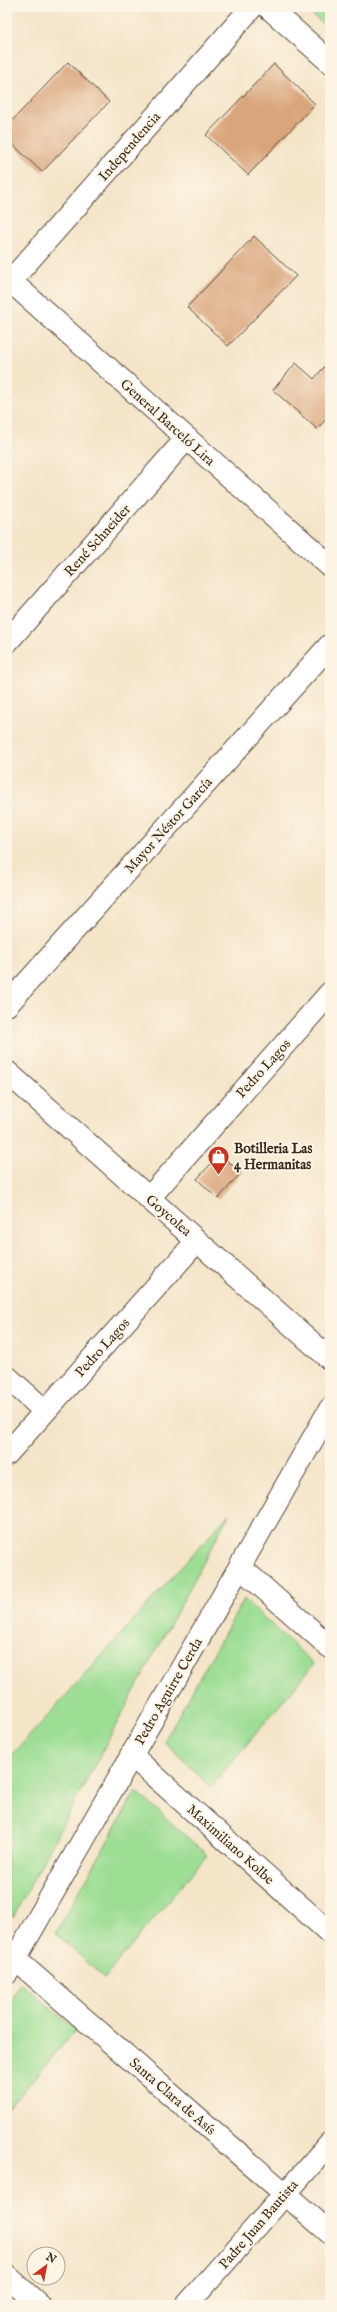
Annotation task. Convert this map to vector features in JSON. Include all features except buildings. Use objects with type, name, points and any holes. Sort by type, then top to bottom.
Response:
[{"type":"street","name":"Independencia","points":[[8,281],[252,7]]},
{"type":"street","points":[[268,7],[330,62]]},
{"type":"street","name":"General Barceló Lira","points":[[8,281],[330,566]]},
{"type":"street","name":"René Schneider","points":[[7,642],[187,438]]},
{"type":"street","name":"Mayor Néstor García","points":[[7,1005],[330,645]]},
{"type":"street","name":"Pedro Lagos","points":[[149,1198],[330,993]]},
{"type":"street","name":"Goycolea","points":[[7,1072],[330,1359]]},
{"type":"street","name":"Pedro Lagos","points":[[7,1454],[197,1240]]},
{"type":"street","points":[[7,1377],[45,1411]]},
{"type":"street","name":"Pedro Aguirre Cerda","points":[[10,1961],[240,1567],[330,1409]]},
{"type":"street","points":[[240,1567],[330,1647]]},
{"type":"street","name":"Maximiliano Kolbe","points":[[131,1755],[330,1933]]},
{"type":"street","name":"Santa Clara de Asís","points":[[10,1961],[330,2233]]},
{"type":"street","name":"Padre Juan Bautista","points":[[187,2305],[330,2143]]},
{"type":"street","points":[[7,2276],[39,2305]]},
{"type":"green space","points":[[304,7],[330,7],[330,30]]},
{"type":"green space","points":[[230,1513],[13,1917],[7,1912],[7,1761]]},
{"type":"green space","points":[[244,1599],[314,1664],[211,1787],[164,1741]]},
{"type":"green space","points":[[136,1791],[207,1855],[104,1978],[56,1933]]},
{"type":"green space","points":[[20,1983],[76,2030],[7,2109],[7,2006]]},
{"type":"place","name":"Botilleria Las 4 Hermanitas","points":[[219,1176]]}]
